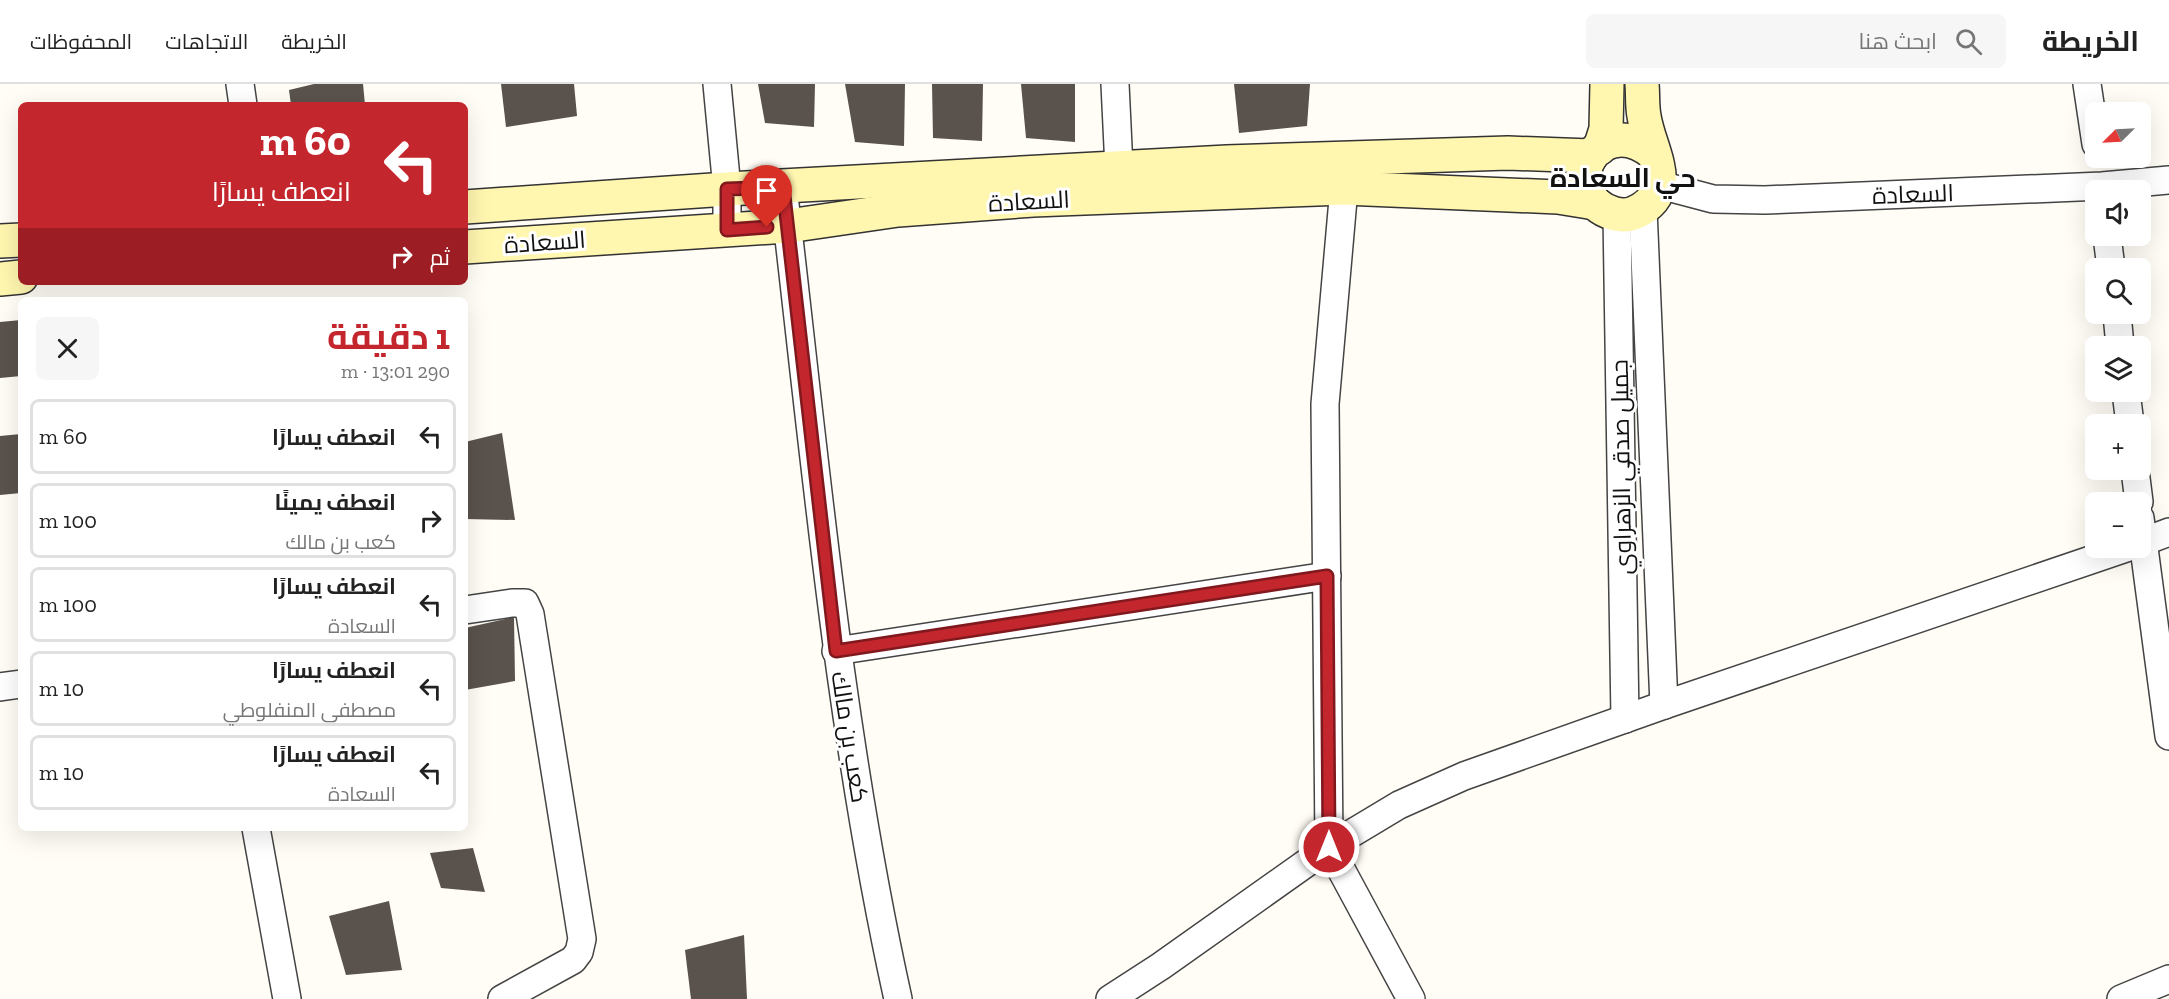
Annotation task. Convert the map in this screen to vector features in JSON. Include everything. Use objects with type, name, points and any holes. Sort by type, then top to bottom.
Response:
[{"type":"street","points":[[240,84],[243,102]]},
{"type":"street","points":[[717,84],[727,189],[727,230]]},
{"type":"street","points":[[1115,84],[1119,168]]},
{"type":"street","points":[[1608,84],[1606,129],[1586,168],[1585,180],[1588,192],[1633,193]]},
{"type":"street","name":"جميل صدقي الزهراوي","points":[[1625,719],[1633,193],[1644,117],[1642,84]]},
{"type":"street","points":[[2087,84],[2090,102]]},
{"type":"street","name":"السعادة","points":[[468,207],[727,189],[1227,162],[1595,152],[1611,141],[1623,139],[1634,141],[1633,193]]},
{"type":"street","name":"السعادة","points":[[2151,182],[2169,180]]},
{"type":"street","name":"كعب بن مالك","points":[[783,187],[836,651],[881,922],[898,999]]},
{"type":"street","points":[[1344,188],[1325,404],[1329,847],[1411,999]]},
{"type":"street","name":"السعادة","points":[[468,247],[788,226],[898,210],[1033,200],[1344,188],[1558,197],[1633,193],[1713,200],[2085,189]]},
{"type":"street","name":"جميل صدقي الزهراوي","points":[[1633,193],[1664,705]]},
{"type":"street","points":[[0,242],[18,240]]},
{"type":"street","points":[[0,279],[18,277]]},
{"type":"street","points":[[2151,535],[2169,532]]},
{"type":"street","points":[[1110,999],[1161,966],[1329,847],[1399,806],[1464,776],[2085,556]]},
{"type":"street","points":[[2141,558],[2169,736]]},
{"type":"street","points":[[836,651],[1327,576]]},
{"type":"street","points":[[468,610],[525,603],[530,614],[582,939],[579,952],[573,960],[502,999]]},
{"type":"street","points":[[0,687],[18,684]]},
{"type":"street","points":[[257,831],[287,999]]},
{"type":"street","points":[[2121,999],[2169,979]]},
{"type":"building","points":[[314,84],[363,84],[365,102],[291,102],[289,90]]},
{"type":"building","points":[[501,84],[574,84],[577,116],[506,127]]},
{"type":"building","points":[[758,84],[815,84],[814,127],[765,123]]},
{"type":"building","points":[[845,84],[905,84],[904,146],[855,142]]},
{"type":"building","points":[[932,84],[983,84],[982,141],[933,138]]},
{"type":"building","points":[[1021,84],[1075,84],[1075,142],[1026,138]]},
{"type":"building","points":[[1234,84],[1310,84],[1307,126],[1239,133]]},
{"type":"building","points":[[18,320],[18,376],[0,378],[0,322]]},
{"type":"building","points":[[502,433],[515,520],[468,519],[468,441]]},
{"type":"building","points":[[18,434],[18,493],[0,495],[0,436]]},
{"type":"building","points":[[514,617],[515,681],[468,689],[468,627]]},
{"type":"building","points":[[473,848],[485,892],[441,888],[430,853]]},
{"type":"building","points":[[389,901],[402,970],[346,975],[329,916]]},
{"type":"building","points":[[744,935],[747,999],[691,999],[685,950]]},
{"type":"district","name":"حي السعادة","points":[[1623,178]]},
{"type":"route","points":[[767,227],[727,230],[727,189],[783,187],[836,651],[1327,576],[1329,847]]}]
